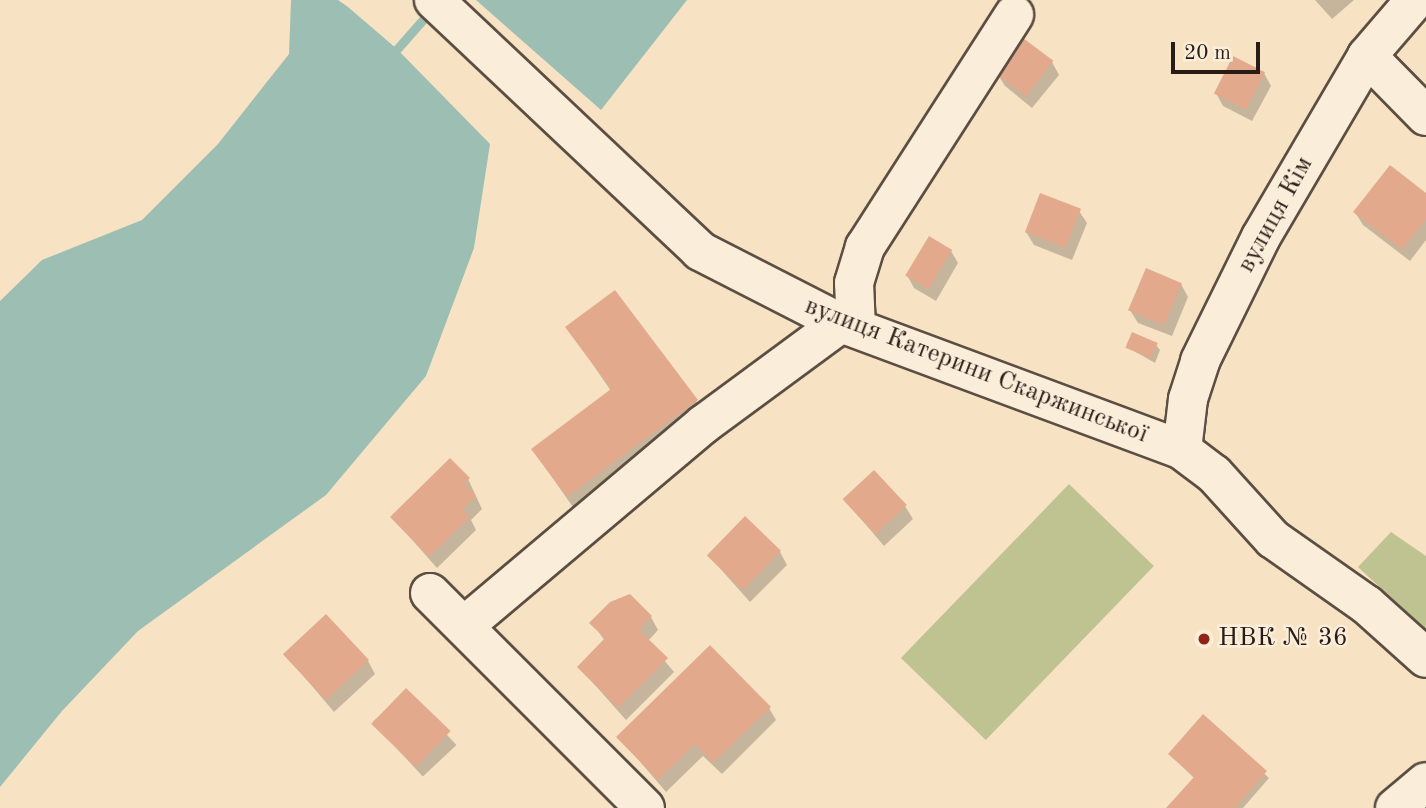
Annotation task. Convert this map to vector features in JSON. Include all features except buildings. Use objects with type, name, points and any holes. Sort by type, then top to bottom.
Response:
[{"type":"street","name":"вулиця Катерини Скаржинської","points":[[434,0],[699,251],[848,325],[1182,450],[1214,474],[1273,539],[1367,605],[1426,657]]},
{"type":"street","name":"вулиця Кім","points":[[1182,450],[1188,399],[1200,361],[1261,237],[1367,56],[1415,0]]},
{"type":"street","points":[[464,626],[704,424],[848,325],[853,283],[865,247],[1014,15]]},
{"type":"street","points":[[1367,56],[1426,116]]},
{"type":"street","points":[[430,593],[645,808]]},
{"type":"street","points":[[1395,808],[1426,782]]},
{"type":"green space","points":[[1069,484],[1154,566],[986,740],[901,658]]},
{"type":"green space","points":[[1391,532],[1426,556],[1426,630],[1358,567]]},
{"type":"water","points":[[291,0],[338,0],[348,7],[397,49],[490,144],[474,248],[426,376],[326,495],[138,631],[62,711],[0,787],[0,301],[42,260],[142,220],[218,144],[289,54]]},
{"type":"water","points":[[476,0],[687,0],[601,110]]},
{"type":"waterway","points":[[397,49],[426,16]]},
{"type":"place","name":"НВК № 36","points":[[1204,639]]}]
